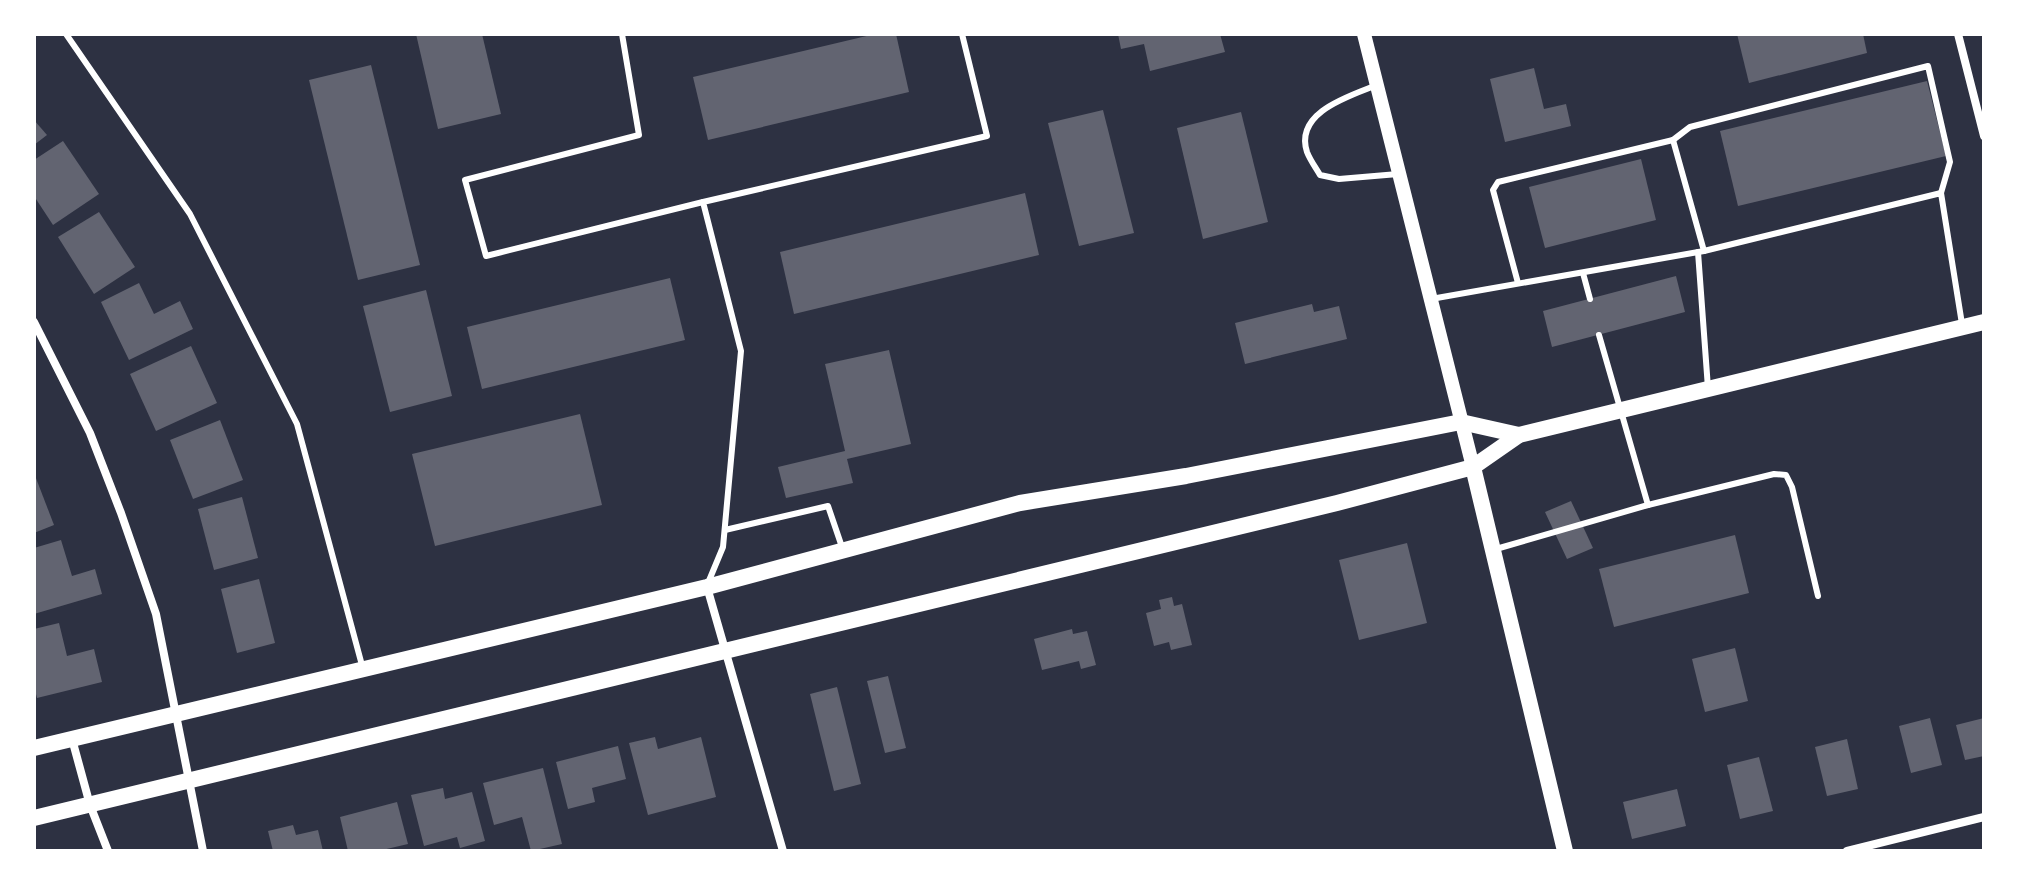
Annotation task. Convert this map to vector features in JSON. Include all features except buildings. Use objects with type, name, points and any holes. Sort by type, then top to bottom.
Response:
[{"type":"main road","points":[[34,818],[1223,532],[1473,467],[1519,435],[1984,322]]},
{"type":"main road","points":[[34,748],[707,587],[1020,503],[1186,476],[1461,422],[1519,435]]},
{"type":"main road","points":[[1473,467],[1565,851]]},
{"type":"street","points":[[1364,34],[1473,467]]},
{"type":"street","points":[[1958,34],[1984,136]]},
{"type":"street","points":[[34,322],[90,433],[156,614],[203,851]]},
{"type":"street","points":[[707,587],[783,851]]},
{"type":"street","points":[[72,739],[90,805],[108,851]]},
{"type":"street","points":[[1847,851],[1984,817]]},
{"type":"lane","points":[[66,34],[190,214],[297,424],[363,669]]},
{"type":"lane","points":[[622,34],[639,135],[465,180],[486,256],[987,136],[962,34]]},
{"type":"lane","points":[[1518,283],[1493,190],[1498,182],[1673,140],[1690,127],[1928,66],[1950,162],[1941,193],[1962,327]]},
{"type":"lane","points":[[1377,85],[1327,106],[1307,132],[1307,153],[1320,175],[1339,179],[1399,174]]},
{"type":"lane","points":[[1673,140],[1701,252],[1708,388]]},
{"type":"lane","points":[[1430,299],[1701,252],[1941,193]]},
{"type":"lane","points":[[703,202],[741,351],[723,547],[707,587]]},
{"type":"lane","points":[[1583,273],[1590,299]]},
{"type":"lane","points":[[1599,335],[1648,505]]},
{"type":"lane","points":[[1494,549],[1648,505],[1774,474],[1786,475],[1792,487],[1818,596]]},
{"type":"lane","points":[[725,530],[828,506],[843,550]]}]
